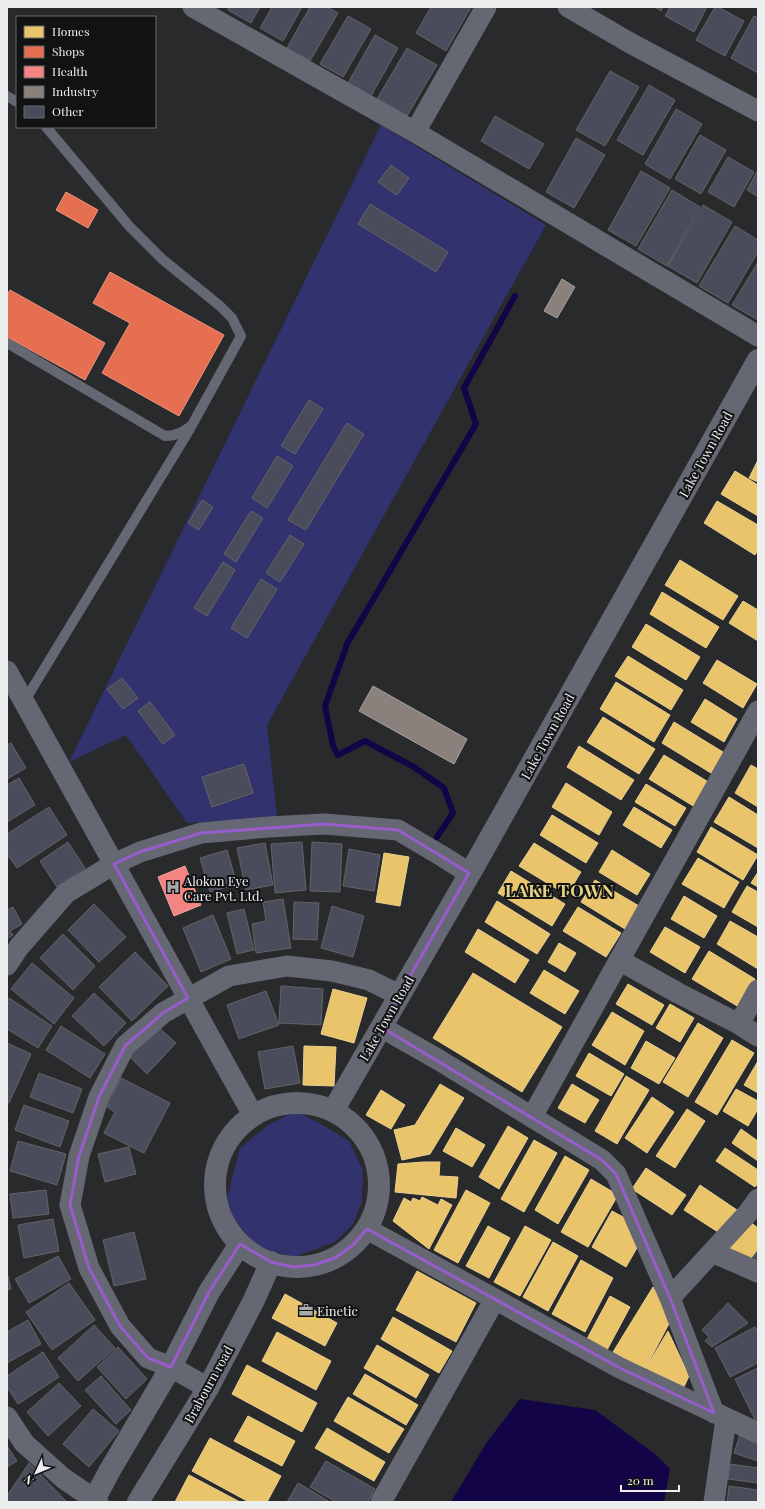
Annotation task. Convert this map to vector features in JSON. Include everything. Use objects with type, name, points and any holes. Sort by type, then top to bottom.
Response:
[{"type":"street","points":[[193,7],[415,132],[758,336]]},
{"type":"street","points":[[415,132],[486,7]]},
{"type":"street","points":[[568,7],[632,44],[758,111]]},
{"type":"street","name":"Lake Town Road","points":[[333,1111],[470,873],[758,360]]},
{"type":"street","points":[[7,671],[253,1115]]},
{"type":"street","points":[[532,1117],[758,711]]},
{"type":"street","points":[[7,965],[19,947],[66,893],[114,864],[140,852],[201,833],[324,824],[398,830],[470,873]]},
{"type":"street","points":[[619,960],[758,1036]]},
{"type":"street","points":[[208,1388],[171,1367],[148,1358],[120,1326],[89,1268],[70,1204],[79,1156],[99,1097],[125,1046],[163,1013],[229,976],[288,966],[332,971],[369,980],[399,995]]},
{"type":"street","points":[[738,1024],[758,990]]},
{"type":"street","points":[[381,1027],[602,1160],[616,1174],[720,1416],[714,1502]]},
{"type":"street","points":[[306,1103],[333,1111],[352,1124],[366,1141],[376,1162],[379,1185],[376,1208],[367,1229],[353,1245],[335,1258],[314,1265],[293,1267],[271,1262],[255,1255],[240,1244],[223,1220],[215,1191],[218,1162],[231,1135],[253,1115],[279,1104],[306,1103]]},
{"type":"street","points":[[670,1298],[748,1213],[758,1199]]},
{"type":"street","points":[[367,1229],[620,1368],[758,1433]]},
{"type":"street","points":[[7,1417],[24,1443],[63,1478],[95,1501],[110,1470],[171,1367],[209,1292],[240,1244]]},
{"type":"street","points":[[712,1252],[758,1272]]},
{"type":"street","name":"Brabourn road","points":[[138,1502],[208,1388],[254,1300],[271,1262]]},
{"type":"street","points":[[381,1502],[495,1299]]},
{"type":"lane","points":[[7,96],[16,101]]},
{"type":"lane","points":[[24,702],[192,425],[241,336],[232,318],[220,306],[162,259],[130,227],[47,128]]},
{"type":"lane","points":[[7,343],[165,436],[174,436],[183,432],[192,425]]},
{"type":"highlighted area","points":[[324,824],[398,830],[469,873],[381,1027],[602,1160],[616,1174],[670,1298],[714,1413],[620,1368],[367,1229],[353,1245],[335,1258],[314,1265],[293,1267],[271,1262],[240,1244],[209,1292],[171,1367],[148,1358],[120,1326],[89,1268],[70,1205],[79,1156],[99,1097],[125,1046],[163,1013],[188,998],[114,864],[140,852],[201,833]]},
{"type":"shaded area","points":[[381,125],[546,225],[267,725],[277,817],[187,823],[126,735],[69,762]]},
{"type":"shaded area","points":[[296,1111],[349,1141],[363,1170],[362,1202],[353,1224],[335,1242],[294,1257],[259,1247],[236,1229],[227,1198],[240,1148],[268,1125]]},
{"type":"shaded area","points":[[520,1399],[595,1410],[655,1454],[670,1469],[664,1502],[451,1502],[487,1442]]},
{"type":"building: Homes","points":[[758,460],[758,482],[749,478]]},
{"type":"building: Homes","points":[[735,471],[758,485],[758,516],[721,494]]},
{"type":"building: Homes","points":[[717,501],[758,525],[758,550],[755,555],[704,523]]},
{"type":"building: Homes","points":[[680,560],[738,596],[723,620],[665,585]]},
{"type":"building: Homes","points":[[662,592],[719,627],[706,648],[650,614]]},
{"type":"building: Homes","points":[[743,601],[758,610],[758,641],[729,623]]},
{"type":"building: Homes","points":[[646,624],[700,657],[686,680],[632,647]]},
{"type":"building: Homes","points":[[628,656],[683,690],[671,710],[615,676]]},
{"type":"building: Homes","points":[[717,660],[757,684],[743,708],[703,683]]},
{"type":"building: Homes","points":[[616,682],[670,715],[654,742],[600,709]]},
{"type":"building: Homes","points":[[705,699],[737,719],[724,742],[691,722]]},
{"type":"building: Homes","points":[[603,717],[655,749],[639,774],[587,742]]},
{"type":"building: Homes","points":[[674,722],[723,752],[711,773],[662,743]]},
{"type":"building: Homes","points":[[579,746],[634,780],[621,800],[567,767]]},
{"type":"building: Homes","points":[[664,755],[710,783],[695,807],[649,779]]},
{"type":"building: Homes","points":[[751,765],[758,769],[758,807],[735,793]]},
{"type":"building: Homes","points":[[566,783],[612,812],[599,835],[552,807]]},
{"type":"building: Homes","points":[[646,784],[686,808],[675,826],[635,802]]},
{"type":"building: Homes","points":[[729,797],[758,815],[758,848],[714,822]]},
{"type":"building: Homes","points":[[634,807],[672,830],[661,848],[623,825]]},
{"type":"building: Homes","points":[[552,815],[598,843],[586,863],[540,835]]},
{"type":"building: Homes","points":[[711,827],[758,855],[743,880],[697,852]]},
{"type":"building: Homes","points":[[534,843],[581,872],[567,895],[519,866]]},
{"type":"building: Homes","points":[[612,850],[650,874],[637,895],[599,872]]},
{"type":"building: Homes","points":[[384,853],[409,857],[400,906],[376,902]]},
{"type":"building: Homes","points":[[698,858],[739,882],[724,908],[682,884]]},
{"type":"building: Homes","points":[[511,871],[565,904],[552,926],[498,893]]},
{"type":"building: Homes","points":[[758,872],[758,887],[751,883]]},
{"type":"building: Homes","points":[[595,880],[639,906],[625,929],[581,902]]},
{"type":"building: Homes","points":[[747,886],[758,892],[758,927],[732,912]]},
{"type":"building: Homes","points":[[684,896],[717,916],[704,938],[671,919]]},
{"type":"building: Homes","points":[[497,901],[550,934],[537,954],[485,922]]},
{"type":"building: Homes","points":[[578,907],[621,933],[606,957],[563,931]]},
{"type":"building: Homes","points":[[730,921],[758,937],[758,969],[717,944]]},
{"type":"building: Homes","points":[[665,927],[700,947],[685,973],[650,952]]},
{"type":"building: Homes","points":[[478,929],[529,960],[515,983],[465,952]]},
{"type":"building: Homes","points":[[559,943],[576,953],[565,972],[548,962]]},
{"type":"building: Homes","points":[[709,951],[755,979],[739,1007],[692,979]]},
{"type":"building: Homes","points":[[544,970],[579,991],[565,1014],[530,993]]},
{"type":"building: Homes","points":[[473,973],[562,1027],[522,1092],[433,1038]]},
{"type":"building: Homes","points":[[628,984],[664,1005],[652,1025],[616,1004]]},
{"type":"building: Homes","points":[[333,989],[367,998],[354,1043],[321,1034]]},
{"type":"building: Homes","points":[[670,1004],[694,1018],[680,1042],[656,1028]]},
{"type":"building: Homes","points":[[612,1012],[644,1031],[625,1065],[592,1045]]},
{"type":"building: Homes","points":[[698,1023],[723,1038],[688,1097],[663,1082]]},
{"type":"building: Homes","points":[[732,1040],[754,1053],[717,1115],[695,1102]]},
{"type":"building: Homes","points":[[646,1041],[675,1058],[659,1084],[631,1068]]},
{"type":"building: Homes","points":[[304,1046],[336,1047],[334,1086],[303,1085]]},
{"type":"building: Homes","points":[[589,1053],[624,1074],[611,1096],[576,1076]]},
{"type":"building: Homes","points":[[758,1061],[758,1093],[744,1085]]},
{"type":"building: Homes","points":[[626,1076],[649,1090],[617,1144],[595,1131]]},
{"type":"building: Homes","points":[[440,1084],[464,1098],[430,1154],[402,1160],[394,1130],[415,1125]]},
{"type":"building: Homes","points":[[572,1084],[599,1100],[585,1123],[558,1108]]},
{"type":"building: Homes","points":[[736,1089],[758,1101],[758,1109],[748,1126],[723,1111]]},
{"type":"building: Homes","points":[[381,1090],[405,1105],[391,1129],[366,1115]]},
{"type":"building: Homes","points":[[652,1097],[674,1112],[647,1153],[625,1138]]},
{"type":"building: Homes","points":[[687,1109],[705,1121],[675,1168],[656,1156]]},
{"type":"building: Homes","points":[[508,1126],[528,1138],[499,1189],[479,1177]]},
{"type":"building: Homes","points":[[456,1128],[485,1145],[472,1167],[443,1151]]},
{"type":"building: Homes","points":[[741,1129],[758,1141],[758,1161],[732,1143]]},
{"type":"building: Homes","points":[[534,1140],[557,1153],[524,1212],[501,1199]]},
{"type":"building: Homes","points":[[725,1148],[758,1170],[758,1183],[755,1187],[716,1161]]},
{"type":"building: Homes","points":[[565,1156],[589,1170],[558,1224],[535,1210]]},
{"type":"building: Homes","points":[[440,1162],[439,1176],[458,1177],[456,1198],[395,1192],[398,1164]]},
{"type":"building: Homes","points":[[646,1168],[686,1195],[672,1215],[632,1189]]},
{"type":"building: Homes","points":[[591,1179],[618,1195],[588,1247],[561,1232]]},
{"type":"building: Homes","points":[[700,1185],[737,1210],[721,1234],[684,1210]]},
{"type":"building: Homes","points":[[466,1190],[490,1203],[458,1263],[434,1250]]},
{"type":"building: Homes","points":[[422,1197],[438,1205],[441,1199],[452,1205],[429,1249],[393,1221],[404,1198],[411,1202],[413,1198],[420,1201]]},
{"type":"building: Homes","points":[[612,1211],[625,1218],[638,1246],[626,1267],[592,1247]]},
{"type":"building: Homes","points":[[746,1219],[758,1228],[758,1249],[749,1261],[727,1246]]},
{"type":"building: Homes","points":[[488,1226],[510,1238],[489,1278],[466,1266]]},
{"type":"building: Homes","points":[[525,1226],[551,1240],[520,1296],[494,1282]]},
{"type":"building: Homes","points":[[553,1242],[578,1256],[548,1311],[523,1297]]},
{"type":"building: Homes","points":[[581,1260],[613,1278],[585,1332],[552,1314]]},
{"type":"building: Homes","points":[[417,1271],[476,1303],[456,1342],[396,1310]]},
{"type":"building: Homes","points":[[653,1287],[672,1318],[645,1369],[613,1352]]},
{"type":"building: Homes","points":[[285,1294],[337,1323],[325,1346],[272,1318]]},
{"type":"building: Homes","points":[[610,1296],[630,1307],[607,1350],[587,1339]]},
{"type":"building: Homes","points":[[393,1317],[452,1351],[439,1373],[381,1339]]},
{"type":"building: Homes","points":[[668,1331],[689,1376],[682,1391],[646,1368]]},
{"type":"building: Homes","points":[[277,1332],[331,1361],[316,1390],[262,1361]]},
{"type":"building: Homes","points":[[377,1345],[429,1375],[416,1398],[364,1368]]},
{"type":"building: Homes","points":[[247,1365],[317,1403],[302,1432],[232,1394]]},
{"type":"building: Homes","points":[[365,1374],[418,1405],[406,1425],[353,1394]]},
{"type":"building: Homes","points":[[348,1397],[404,1429],[389,1453],[334,1421]]},
{"type":"building: Homes","points":[[248,1416],[295,1441],[282,1466],[234,1441]]},
{"type":"building: Homes","points":[[327,1428],[385,1462],[374,1481],[315,1448]]},
{"type":"building: Homes","points":[[210,1438],[281,1476],[267,1502],[249,1502],[192,1471]]},
{"type":"building: Homes","points":[[189,1475],[240,1502],[175,1502]]},
{"type":"building: Shops","points":[[66,192],[98,210],[88,228],[56,210]]},
{"type":"building: Shops","points":[[110,272],[224,335],[179,416],[102,373],[130,323],[93,303]]},
{"type":"building: Shops","points":[[10,290],[105,343],[85,380],[7,337],[7,295]]},
{"type":"building: Health","points":[[185,866],[201,905],[174,916],[158,877]]},
{"type":"building: Industry","points":[[562,279],[575,287],[557,318],[544,311]]},
{"type":"building: Industry","points":[[373,686],[467,739],[454,764],[359,711]]},
{"type":"building: Other","points":[[229,7],[260,7],[251,23],[228,10]]},
{"type":"building: Other","points":[[272,7],[302,7],[283,41],[260,28]]},
{"type":"building: Other","points":[[310,7],[327,7],[338,13],[310,61],[287,48]]},
{"type":"building: Other","points":[[431,7],[471,7],[446,51],[416,33]]},
{"type":"building: Other","points":[[655,7],[663,7],[661,11]]},
{"type":"building: Other","points":[[670,7],[707,7],[694,32],[665,16]]},
{"type":"building: Other","points":[[715,7],[718,7],[744,21],[725,56],[696,40]]},
{"type":"building: Other","points":[[348,16],[371,29],[343,77],[320,64]]},
{"type":"building: Other","points":[[754,16],[758,18],[758,73],[731,58]]},
{"type":"building: Other","points":[[375,35],[398,48],[371,96],[348,83]]},
{"type":"building: Other","points":[[407,48],[437,65],[407,116],[377,99]]},
{"type":"building: Other","points":[[610,71],[639,87],[605,146],[576,130]]},
{"type":"building: Other","points":[[649,85],[675,100],[643,155],[617,140]]},
{"type":"building: Other","points":[[676,109],[702,124],[670,179],[645,164]]},
{"type":"building: Other","points":[[495,116],[544,144],[529,169],[481,141]]},
{"type":"building: Other","points":[[700,135],[726,150],[701,194],[675,179]]},
{"type":"building: Other","points":[[576,138],[605,155],[574,208],[546,192]]},
{"type":"building: Other","points":[[728,157],[754,172],[734,207],[708,192]]},
{"type":"building: Other","points":[[391,165],[409,178],[397,195],[378,182]]},
{"type":"building: Other","points":[[758,170],[758,197],[747,190]]},
{"type":"building: Other","points":[[641,171],[670,188],[636,246],[608,230]]},
{"type":"building: Other","points":[[672,190],[700,207],[667,266],[638,249]]},
{"type":"building: Other","points":[[370,204],[448,252],[436,272],[358,224]]},
{"type":"building: Other","points":[[703,205],[732,222],[697,283],[668,266]]},
{"type":"building: Other","points":[[735,226],[758,240],[758,252],[728,303],[699,286]]},
{"type":"building: Other","points":[[758,262],[758,320],[732,305]]},
{"type":"building: Other","points":[[309,400],[323,409],[295,454],[281,446]]},
{"type":"building: Other","points":[[347,423],[364,434],[306,530],[288,520]]},
{"type":"building: Other","points":[[277,456],[293,466],[267,508],[252,498]]},
{"type":"building: Other","points":[[202,500],[213,507],[199,530],[188,523]]},
{"type":"building: Other","points":[[251,511],[263,518],[236,562],[224,554]]},
{"type":"building: Other","points":[[290,535],[304,544],[280,582],[266,573]]},
{"type":"building: Other","points":[[223,562],[235,570],[207,616],[194,608]]},
{"type":"building: Other","points":[[261,579],[277,589],[247,638],[231,628]]},
{"type":"building: Other","points":[[122,678],[138,698],[123,709],[107,689]]},
{"type":"building: Other","points":[[150,702],[175,735],[163,744],[138,711]]},
{"type":"building: Other","points":[[11,743],[26,768],[7,779],[7,745]]},
{"type":"building: Other","points":[[244,764],[253,793],[212,807],[202,777]]},
{"type":"building: Other","points":[[19,778],[35,805],[7,822],[7,785]]},
{"type":"building: Other","points":[[49,807],[67,835],[17,868],[7,854],[7,834]]},
{"type":"building: Other","points":[[68,842],[85,868],[57,887],[40,861]]},
{"type":"building: Other","points":[[302,842],[306,890],[275,893],[271,844]]},
{"type":"building: Other","points":[[312,842],[342,844],[340,892],[310,891]]},
{"type":"building: Other","points":[[265,843],[273,885],[246,890],[237,848]]},
{"type":"building: Other","points":[[349,849],[380,855],[374,891],[343,886]]},
{"type":"building: Other","points":[[227,850],[237,884],[210,892],[200,858]]},
{"type":"building: Other","points":[[283,899],[291,948],[256,953],[252,924],[266,921],[263,902]]},
{"type":"building: Other","points":[[294,902],[319,903],[317,940],[293,939]]},
{"type":"building: Other","points":[[94,904],[126,937],[99,962],[68,930]]},
{"type":"building: Other","points":[[332,906],[364,916],[353,957],[321,948]]},
{"type":"building: Other","points":[[13,907],[22,924],[10,931],[13,935],[7,939],[7,910]]},
{"type":"building: Other","points":[[244,909],[254,950],[237,954],[227,913]]},
{"type":"building: Other","points":[[213,915],[231,959],[201,972],[183,928]]},
{"type":"building: Other","points":[[63,934],[95,966],[73,990],[40,958]]},
{"type":"building: Other","points":[[135,952],[168,986],[132,1021],[99,987]]},
{"type":"building: Other","points":[[32,963],[74,998],[54,1024],[11,989]]},
{"type":"building: Other","points":[[281,986],[323,989],[321,1025],[279,1023]]},
{"type":"building: Other","points":[[266,991],[279,1025],[239,1039],[227,1005]]},
{"type":"building: Other","points":[[94,993],[126,1023],[104,1046],[72,1016]]},
{"type":"building: Other","points":[[9,998],[52,1026],[38,1048],[7,1029],[7,1001]]},
{"type":"building: Other","points":[[61,1026],[105,1054],[90,1078],[46,1050]]},
{"type":"building: Other","points":[[157,1026],[176,1043],[147,1074],[129,1056]]},
{"type":"building: Other","points":[[7,1043],[31,1054],[9,1103],[7,1102]]},
{"type":"building: Other","points":[[293,1046],[300,1083],[265,1089],[258,1052]]},
{"type":"building: Other","points":[[39,1073],[82,1089],[73,1113],[30,1097]]},
{"type":"building: Other","points":[[121,1078],[170,1103],[144,1153],[104,1133],[115,1112],[107,1107]]},
{"type":"building: Other","points":[[24,1105],[69,1121],[60,1147],[15,1130]]},
{"type":"building: Other","points":[[18,1141],[66,1154],[57,1185],[10,1171]]},
{"type":"building: Other","points":[[129,1147],[136,1174],[105,1182],[98,1154]]},
{"type":"building: Other","points":[[46,1190],[49,1214],[13,1218],[10,1194]]},
{"type":"building: Other","points":[[53,1219],[59,1251],[24,1258],[18,1225]]},
{"type":"building: Other","points":[[134,1232],[146,1279],[114,1286],[103,1240]]},
{"type":"building: Other","points":[[758,1251],[758,1262],[753,1259]]},
{"type":"building: Other","points":[[58,1256],[71,1279],[29,1303],[15,1279]]},
{"type":"building: Other","points":[[7,1272],[11,1289],[7,1290]]},
{"type":"building: Other","points":[[69,1283],[95,1320],[52,1350],[26,1312]]},
{"type":"building: Other","points":[[728,1303],[748,1323],[712,1347],[705,1341],[709,1337],[702,1330]]},
{"type":"building: Other","points":[[28,1320],[41,1344],[7,1363],[7,1332]]},
{"type":"building: Other","points":[[94,1325],[115,1348],[78,1381],[58,1358]]},
{"type":"building: Other","points":[[755,1327],[758,1332],[758,1363],[730,1377],[715,1348]]},
{"type":"building: Other","points":[[118,1347],[147,1379],[126,1399],[97,1367]]},
{"type":"building: Other","points":[[43,1352],[59,1377],[18,1404],[7,1387],[7,1376]]},
{"type":"building: Other","points":[[758,1368],[758,1426],[735,1379]]},
{"type":"building: Other","points":[[101,1376],[131,1410],[116,1424],[85,1390]]},
{"type":"building: Other","points":[[59,1383],[81,1406],[48,1436],[27,1412]]},
{"type":"building: Other","points":[[93,1409],[119,1431],[89,1467],[63,1444]]},
{"type":"building: Other","points":[[740,1435],[758,1442],[758,1461],[734,1453]]},
{"type":"building: Other","points":[[7,1446],[17,1461],[7,1467]]},
{"type":"building: Other","points":[[326,1461],[375,1489],[368,1502],[336,1502],[310,1487]]},
{"type":"building: Other","points":[[29,1463],[67,1502],[11,1502],[7,1499],[7,1496]]},
{"type":"building: Other","points":[[730,1464],[758,1468],[758,1483],[728,1479]]},
{"type":"building: Other","points":[[298,1483],[330,1502],[287,1502]]},
{"type":"building: Other","points":[[729,1486],[758,1490],[758,1502],[727,1502]]},
{"type":"waterway","points":[[437,837],[453,813],[444,788],[414,767],[365,741],[338,755],[333,746],[325,706],[347,644],[476,424],[464,388],[515,296]]},
{"type":"place","name":"Alokon Eye Care Pvt. Ltd.","points":[[173,887]]},
{"type":"place","name":"Einetic","points":[[306,1310]]},
{"type":"district","name":"LAKE TOWN","points":[[560,890]]}]
